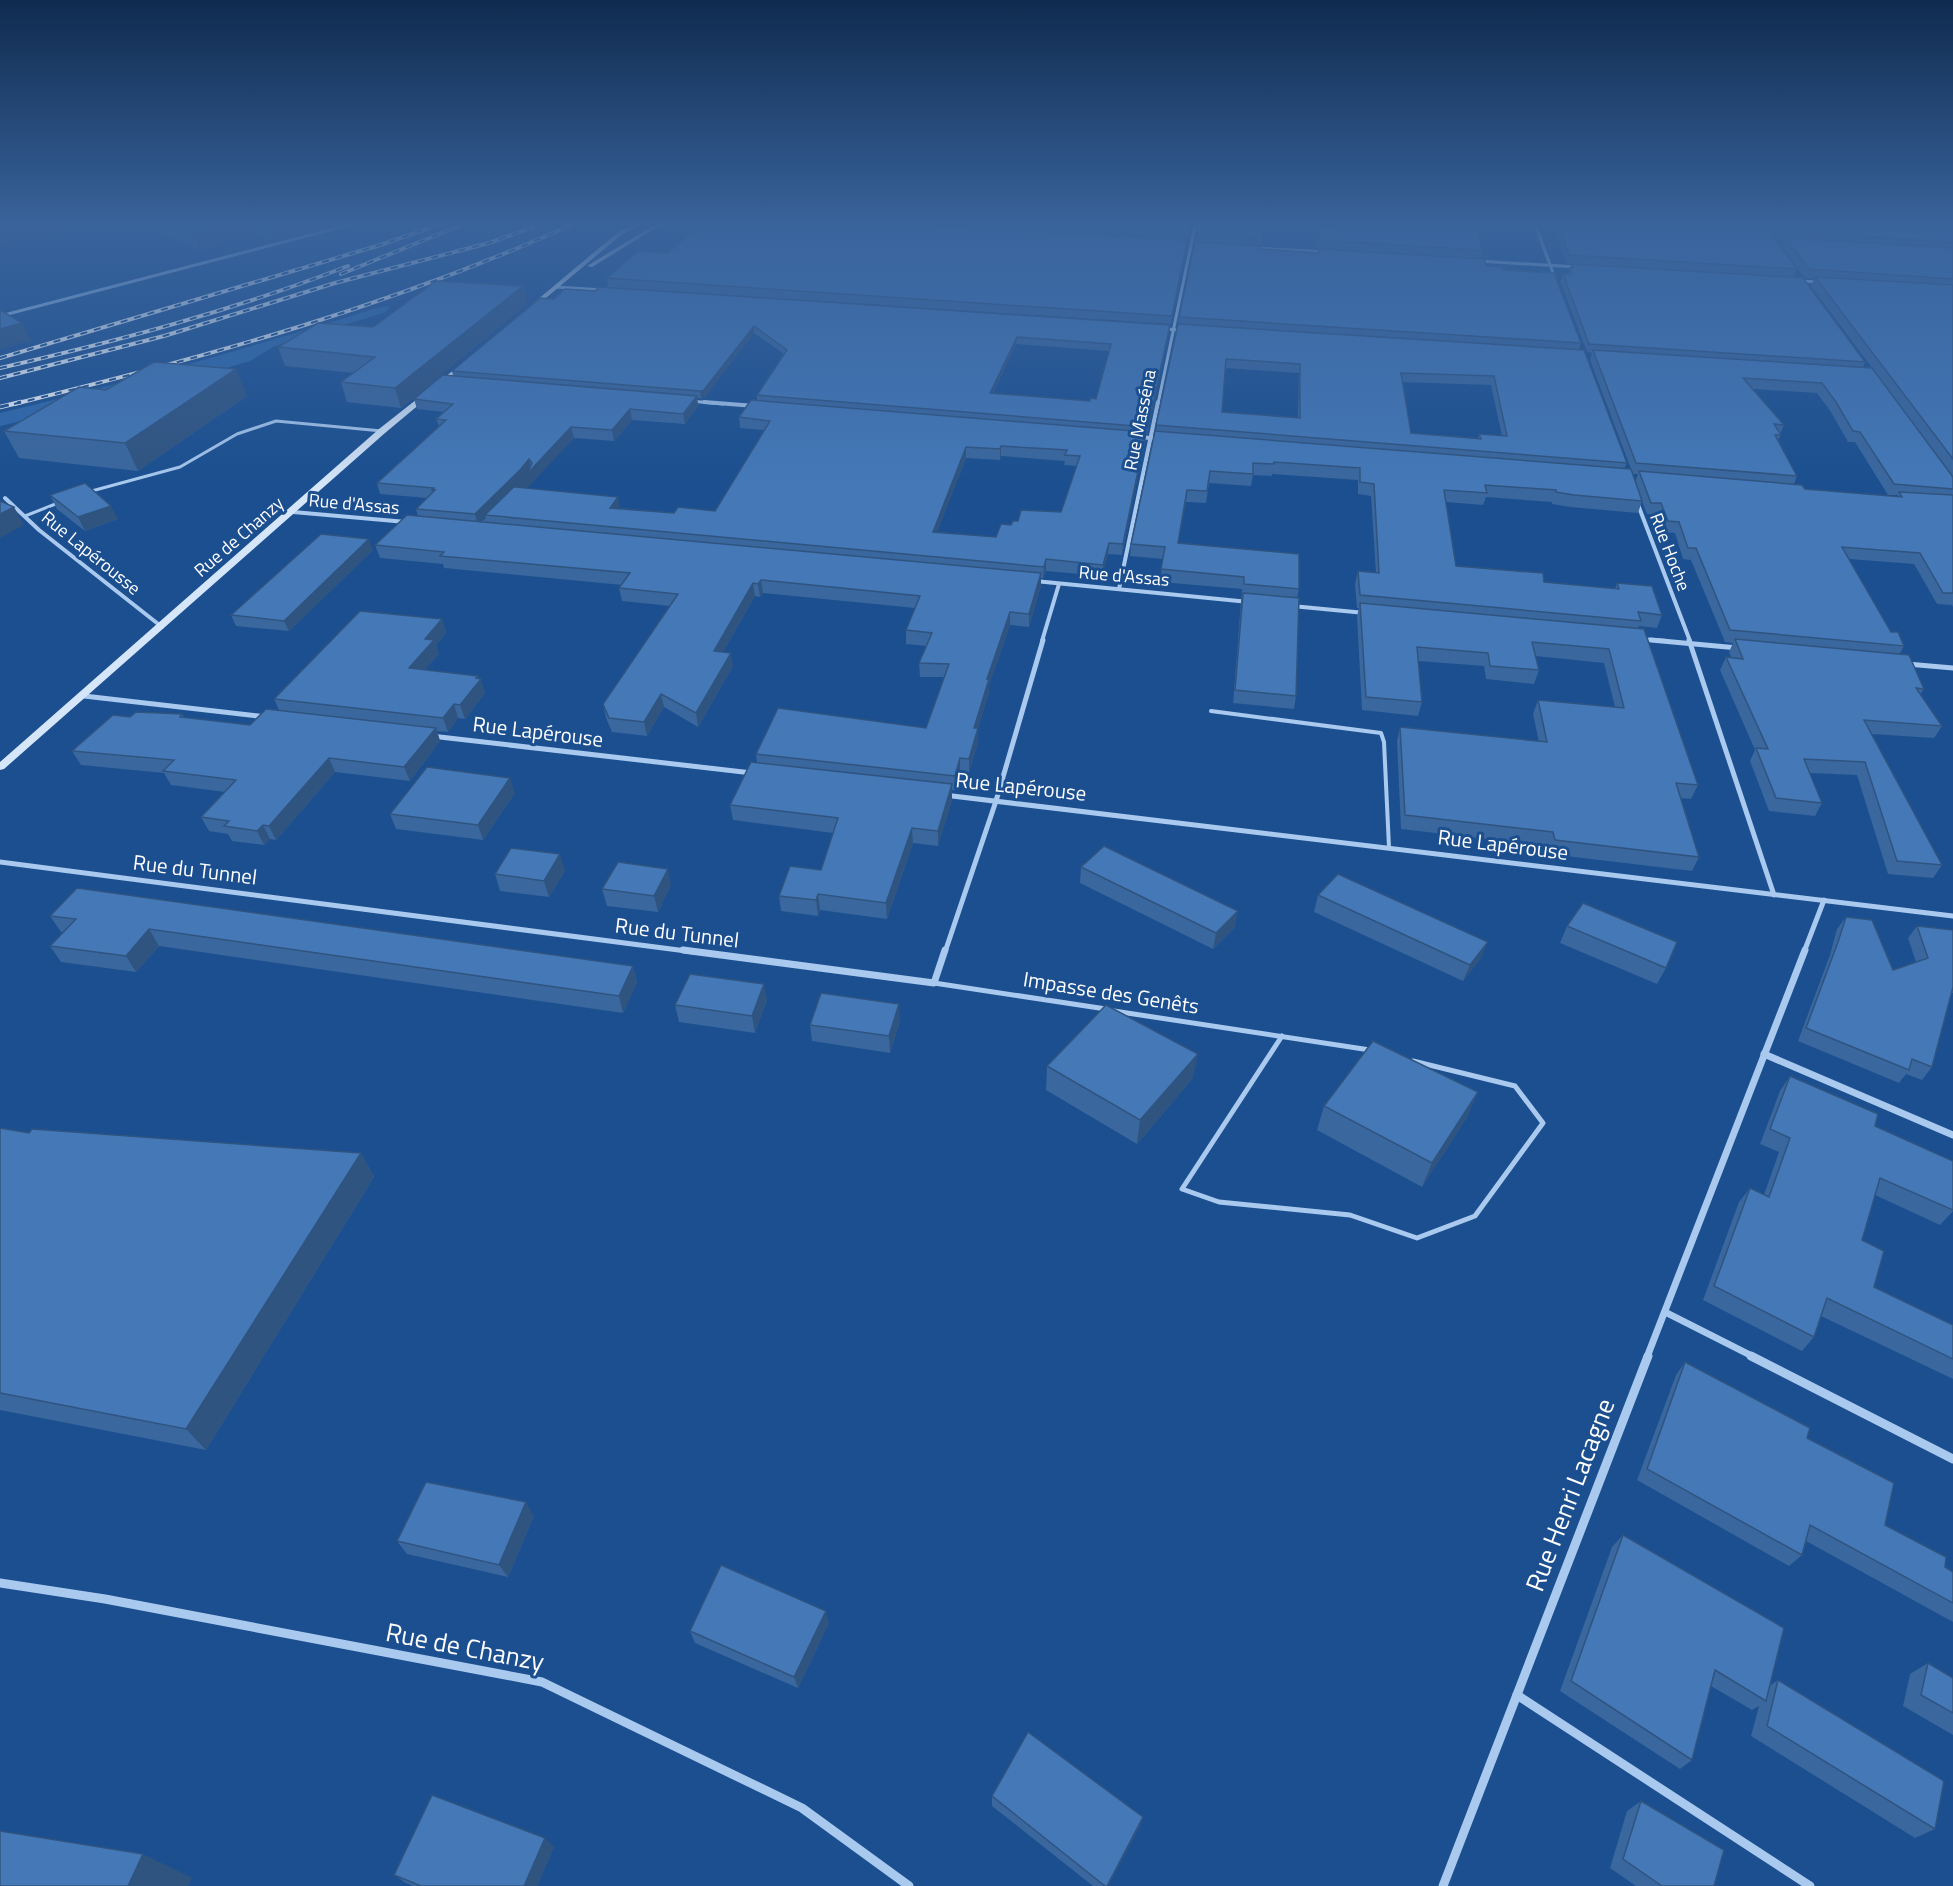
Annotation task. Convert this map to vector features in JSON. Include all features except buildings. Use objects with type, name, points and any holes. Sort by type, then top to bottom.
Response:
[{"type":"main road","points":[[522,316],[530,309]]},
{"type":"main road","name":"Rue de Chanzy","points":[[0,767],[84,696],[382,432],[470,359]]},
{"type":"street","points":[[0,316],[27,309]]},
{"type":"street","name":"Rue Masséna","points":[[1119,589],[1176,309]]},
{"type":"street","points":[[1160,328],[1195,331]]},
{"type":"street","points":[[444,381],[456,382]]},
{"type":"street","points":[[680,400],[763,406]]},
{"type":"street","points":[[1128,436],[1163,439]]},
{"type":"street","name":"Rue Lapérousse","points":[[5,498],[162,627]]},
{"type":"street","name":"Rue Hoche","points":[[1636,499],[1690,644],[1774,895]]},
{"type":"street","name":"Rue d'Assas","points":[[293,512],[411,522]]},
{"type":"street","name":"Rue d'Assas","points":[[1024,580],[1262,603]]},
{"type":"street","points":[[934,983],[996,801],[1059,584]]},
{"type":"street","points":[[1285,605],[1369,613]]},
{"type":"street","points":[[1631,638],[1748,649]]},
{"type":"street","points":[[1898,664],[1953,668]]},
{"type":"street","points":[[84,696],[278,718]]},
{"type":"street","name":"Rue Lapérouse","points":[[419,735],[760,774]]},
{"type":"street","name":"Rue Lapérouse","points":[[937,794],[1953,916]]},
{"type":"street","name":"Rue du Tunnel","points":[[0,862],[934,983]]},
{"type":"street","name":"Rue Henri Lacagne","points":[[1443,1886],[1824,900]]},
{"type":"street","points":[[1764,1054],[1953,1135]]},
{"type":"street","points":[[1665,1312],[1953,1459]]},
{"type":"street","name":"Rue de Chanzy","points":[[0,1582],[105,1599],[542,1682],[802,1808],[909,1886]]},
{"type":"street","points":[[1517,1695],[1810,1886]]},
{"type":"lane","points":[[82,493],[180,468],[237,434],[276,421],[382,432]]},
{"type":"lane","points":[[25,516],[63,501]]},
{"type":"lane","points":[[1211,711],[1381,734],[1384,742],[1389,847]]},
{"type":"lane","name":"Impasse des Genêts","points":[[934,983],[1381,1053]]},
{"type":"lane","points":[[1282,1036],[1182,1189],[1219,1202],[1350,1215],[1417,1238],[1475,1216],[1544,1123],[1515,1086],[1403,1059]]},
{"type":"shaded area","points":[[374,309],[388,309],[386,312],[273,347],[250,361],[155,389],[0,426],[0,413],[142,377]]},
{"type":"railway","points":[[0,358],[165,309]]},
{"type":"railway","points":[[0,368],[88,347],[222,309]]},
{"type":"railway","points":[[0,378],[164,336],[251,309]]},
{"type":"railway","points":[[14,404],[160,367],[354,309]]},
{"type":"railway","points":[[0,407],[21,402]]}]
